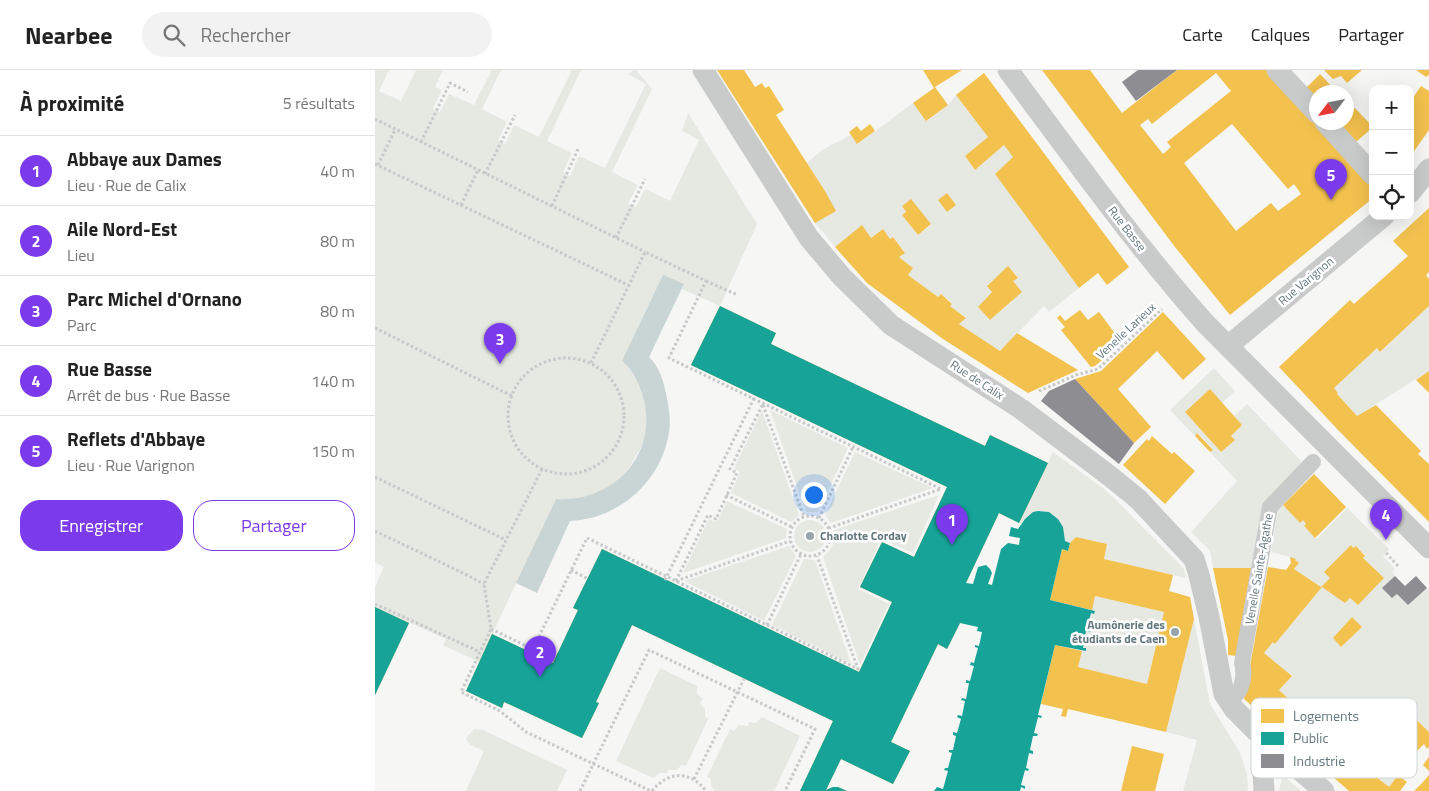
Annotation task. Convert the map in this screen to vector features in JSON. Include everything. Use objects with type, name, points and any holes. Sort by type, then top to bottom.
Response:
[{"type":"street","name":"Rue de Calix","points":[[703,70],[809,238],[842,277],[891,325],[1021,409],[1111,477],[1138,499],[1193,559],[1199,575],[1209,617],[1234,677]]},
{"type":"street","name":"Rue Basse","points":[[1008,70],[1140,247],[1179,294],[1228,346],[1429,548]]},
{"type":"street","points":[[1277,70],[1309,104]]},
{"type":"street","points":[[1332,130],[1369,171]]},
{"type":"street","points":[[1414,187],[1429,169]]},
{"type":"street","name":"Rue Varignon","points":[[1228,346],[1379,220]]},
{"type":"street","name":"Venelle Sainte-Agathe","points":[[1234,677],[1271,507],[1313,462]]},
{"type":"street","points":[[1234,677],[1234,709],[1251,726]]},
{"type":"street","points":[[1264,778],[1264,791]]},
{"type":"street","points":[[1309,778],[1324,791]]},
{"type":"path","points":[[421,142],[449,83],[468,92]]},
{"type":"path","points":[[485,174],[515,115]]},
{"type":"path","points":[[375,119],[616,238],[738,295]]},
{"type":"path","points":[[395,130],[377,165],[628,285]]},
{"type":"path","points":[[552,206],[579,147]]},
{"type":"path","points":[[461,205],[478,170]]},
{"type":"path","points":[[616,238],[645,179]]},
{"type":"path","points":[[591,363],[645,252]]},
{"type":"path","points":[[706,281],[669,358],[754,397],[763,404],[941,489],[829,528]]},
{"type":"path","name":"Venelle Larieux","points":[[1021,409],[1031,395],[1076,375],[1098,369],[1165,307]]},
{"type":"path","points":[[375,328],[511,396]]},
{"type":"path","points":[[559,358],[575,358],[591,363],[612,379],[619,390],[625,415],[619,441],[603,461],[592,468],[580,473],[554,473],[529,461],[519,450],[512,438],[509,424],[511,396],[519,382],[530,370],[544,362],[559,358]]},
{"type":"path","points":[[666,578],[754,397]]},
{"type":"path","points":[[676,580],[708,515],[716,519],[737,473],[730,469],[763,404]]},
{"type":"path","points":[[763,404],[804,517]]},
{"type":"path","points":[[819,518],[853,447]]},
{"type":"path","points":[[542,468],[485,584],[491,629],[461,692],[499,712],[526,732],[651,791],[666,778],[675,776],[685,776],[694,779],[706,791]]},
{"type":"path","points":[[375,477],[507,540]]},
{"type":"path","points":[[727,495],[792,527]]},
{"type":"path","points":[[815,516],[819,518],[829,528],[831,533],[829,544],[823,553],[817,556],[801,554],[793,548],[790,541],[792,527],[799,519],[804,517],[815,516]]},
{"type":"path","points":[[375,531],[485,584]]},
{"type":"path","points":[[491,629],[523,647],[533,650],[587,538],[666,578],[676,580],[858,668],[817,556]]},
{"type":"path","points":[[676,580],[790,541]]},
{"type":"path","points":[[1386,553],[1399,566]]},
{"type":"path","points":[[767,625],[801,554]]},
{"type":"path","points":[[571,570],[588,579]]},
{"type":"path","points":[[375,604],[480,652]]},
{"type":"path","points":[[581,791],[649,650],[815,729],[785,791]]},
{"type":"path","points":[[694,779],[744,678]]},
{"type":"shaded area","points":[[375,70],[389,70],[379,91],[401,101],[416,70],[443,70],[435,87],[442,90],[433,109],[440,112],[449,94],[474,105],[492,70],[501,70],[482,109],[507,122],[498,141],[505,144],[514,125],[539,137],[572,70],[581,70],[547,141],[572,153],[563,172],[570,176],[579,156],[605,168],[646,84],[628,74],[634,70],[637,71],[652,89],[612,172],[638,185],[628,204],[636,207],[645,189],[670,201],[699,140],[682,131],[688,113],[757,224],[720,306],[682,289],[684,284],[622,361],[638,382],[645,400],[647,427],[642,444],[627,471],[612,486],[585,497],[556,499],[479,662],[443,645],[446,639],[375,607],[375,587],[384,567],[375,562]]},
{"type":"shaded area","points":[[956,95],[988,137],[965,157],[975,170],[1004,145],[1013,157],[995,174],[1079,288],[1049,312],[1044,306],[1000,351],[959,324],[966,317],[950,306],[952,303],[941,294],[938,297],[908,275],[913,268],[899,257],[905,252],[893,237],[890,239],[883,229],[871,238],[862,226],[835,247],[815,223],[825,191],[807,163],[822,150],[851,135],[858,144],[913,103],[927,121],[948,105]],"holes":[[[947,193],[956,205],[947,212],[939,201]],[[911,199],[931,225],[918,235],[902,215],[906,212],[902,206]],[[1008,267],[1018,277],[1013,281],[1013,301],[990,320],[978,307],[992,292],[987,285]]]},
{"type":"shaded area","points":[[663,275],[684,284],[649,357],[661,376],[668,402],[670,428],[665,450],[648,481],[621,505],[588,519],[570,521],[537,593],[516,583],[556,499],[578,498],[597,492],[615,483],[629,469],[639,453],[645,435],[646,414],[642,393],[638,384],[632,372],[622,361]]},
{"type":"shaded area","points":[[1429,306],[1429,371],[1357,416],[1334,388],[1377,348],[1381,352]]},
{"type":"shaded area","points":[[1214,368],[1235,391],[1222,403],[1185,412],[1221,452],[1235,440],[1231,436],[1242,425],[1234,416],[1247,404],[1302,462],[1262,509],[1251,568],[1213,568],[1210,551],[1191,532],[1237,481],[1210,452],[1213,449],[1198,433],[1195,436],[1170,410]]},
{"type":"shaded area","points":[[770,410],[848,448],[818,512],[806,512]]},
{"type":"shaded area","points":[[762,411],[799,515],[791,522],[731,493],[740,472],[734,468]]},
{"type":"shaded area","points":[[855,452],[933,488],[831,523],[825,515]]},
{"type":"shaded area","points":[[1053,452],[1114,498],[1184,569],[1186,578],[1104,559],[1107,544],[1076,537],[1070,543],[1065,541],[1064,531],[1060,523],[1050,513],[1036,512],[1028,516],[1021,524],[1019,523]]},
{"type":"shaded area","points":[[939,495],[913,553],[881,539],[858,589],[889,604],[860,665],[823,557],[833,545],[834,530]]},
{"type":"shaded area","points":[[727,501],[787,529],[786,538],[683,573],[709,519],[717,522]]},
{"type":"shaded area","points":[[1283,505],[1300,522],[1303,520],[1306,524],[1304,527],[1317,539],[1347,508],[1389,549],[1383,556],[1395,569],[1392,572],[1395,576],[1392,598],[1397,594],[1408,605],[1427,588],[1429,590],[1429,732],[1417,720],[1417,698],[1288,698],[1279,690],[1292,676],[1264,653],[1273,642],[1276,643],[1322,587],[1345,602],[1383,578],[1363,558],[1365,555],[1356,546],[1353,548],[1351,546],[1325,572],[1330,578],[1321,587],[1294,569],[1299,563],[1290,557],[1271,552],[1278,509]],"holes":[[[1352,617],[1362,627],[1341,647],[1333,638]]]},
{"type":"shaded area","points":[[810,520],[816,521],[821,525],[825,530],[825,542],[821,547],[816,551],[810,552],[804,551],[799,547],[795,542],[794,536],[795,530],[799,525],[804,521]]},
{"type":"shaded area","points":[[789,546],[796,556],[764,621],[684,581]]},
{"type":"shaded area","points":[[804,559],[815,560],[851,664],[772,625]]},
{"type":"shaded area","points":[[1095,596],[1164,612],[1147,684],[1078,667],[1082,650],[1085,651],[1086,649],[1083,648],[1086,631],[1090,632],[1087,629],[1091,613],[1094,614],[1095,612],[1091,611]]},
{"type":"shaded area","points":[[1194,619],[1210,704],[1240,753],[1247,774],[1248,791],[1183,791],[1197,740],[1166,732]]},
{"type":"shaded area","points":[[660,668],[697,686],[697,694],[703,699],[700,703],[705,709],[705,716],[708,719],[686,766],[682,765],[676,770],[668,770],[667,773],[660,773],[653,778],[616,761]]},
{"type":"shaded area","points":[[762,717],[800,736],[774,791],[715,791],[711,786],[711,779],[707,777],[730,729],[734,731],[739,725],[748,726],[749,722],[756,723]]},
{"type":"shaded area","points":[[474,729],[483,730],[567,770],[557,791],[466,791],[484,751],[467,741],[466,738]]},
{"type":"shaded area","points":[[1282,778],[1286,778],[1301,791],[1279,791]]},
{"type":"shaded area","points":[[1378,778],[1396,778],[1389,787]]},
{"type":"building: Logements","points":[[717,70],[744,70],[755,87],[762,83],[765,88],[769,86],[784,110],[776,115],[836,211],[815,223]]},
{"type":"building: Logements","points":[[923,70],[962,70],[935,87],[948,105],[926,121],[913,103],[934,88]]},
{"type":"building: Logements","points":[[1042,70],[1090,70],[1122,113],[1177,70],[1266,70],[1309,117],[1309,130],[1321,130],[1369,183],[1369,201],[1230,315],[1175,247]],"holes":[[[1216,73],[1231,91],[1167,142],[1171,147],[1163,154],[1140,125],[1148,119],[1152,124]],[[1232,124],[1288,189],[1294,184],[1301,194],[1278,211],[1271,203],[1236,231],[1184,163]]]},
{"type":"building: Logements","points":[[1324,70],[1362,70],[1347,83],[1341,76],[1333,79]]},
{"type":"building: Logements","points":[[1416,70],[1429,70],[1429,75],[1426,77]]},
{"type":"building: Logements","points":[[984,73],[1129,267],[1107,285],[1098,273],[1079,288],[995,174],[1013,157],[1004,145],[975,170],[965,156],[988,137],[956,95]]},
{"type":"building: Logements","points":[[1320,74],[1330,85],[1309,85]]},
{"type":"building: Logements","points":[[1309,85],[1309,93],[1305,89]]},
{"type":"building: Logements","points":[[1421,86],[1429,91],[1429,130],[1414,151],[1414,130],[1414,96]]},
{"type":"building: Logements","points":[[1355,108],[1369,123],[1369,131],[1355,143],[1343,130],[1354,130]]},
{"type":"building: Logements","points":[[870,124],[875,131],[857,144],[849,132],[857,126],[861,131]]},
{"type":"building: Logements","points":[[947,193],[956,205],[947,212],[938,200]]},
{"type":"building: Logements","points":[[911,199],[931,224],[918,235],[902,215],[906,212],[902,206]]},
{"type":"building: Logements","points":[[1429,208],[1429,272],[1426,275],[1429,279],[1429,306],[1380,352],[1377,348],[1334,388],[1357,416],[1376,405],[1421,451],[1418,454],[1429,464],[1429,522],[1279,367],[1350,300],[1354,304],[1408,256],[1393,241]]},
{"type":"building: Logements","points":[[862,225],[871,238],[883,229],[890,239],[893,237],[905,253],[899,257],[913,268],[908,275],[938,297],[941,294],[952,304],[950,306],[966,318],[959,324],[1000,351],[1017,333],[1078,370],[1028,393],[943,339],[867,283],[835,247]]},
{"type":"building: Logements","points":[[1008,266],[1018,278],[1013,281],[1022,292],[990,320],[978,307],[992,292],[987,286]]},
{"type":"building: Logements","points":[[720,306],[776,333],[771,344],[985,446],[990,435],[1048,463],[1019,523],[999,513],[966,583],[964,582],[956,622],[960,623],[947,649],[938,644],[891,742],[910,751],[893,784],[841,759],[826,790],[838,787],[847,791],[800,791],[833,721],[632,625],[596,702],[599,703],[582,738],[504,702],[502,708],[466,691],[492,634],[553,663],[578,610],[573,608],[602,549],[859,672],[892,602],[860,587],[882,542],[914,557],[947,487],[691,365]]},
{"type":"building: Logements","points":[[1080,310],[1088,320],[1099,312],[1122,343],[1095,366],[1091,367],[1061,330],[1065,327],[1057,318],[1060,315],[1065,321]]},
{"type":"building: Logements","points":[[1163,312],[1206,359],[1183,380],[1157,351],[1118,389],[1151,427],[1134,443],[1075,379],[1101,371]]},
{"type":"building: Logements","points":[[1429,371],[1429,393],[1416,380]]},
{"type":"building: Logements","points":[[1210,389],[1242,425],[1231,436],[1235,440],[1221,452],[1185,412]]},
{"type":"building: Logements","points":[[1197,433],[1213,450],[1210,452],[1195,436]]},
{"type":"building: Logements","points":[[1152,436],[1195,471],[1165,504],[1123,465]]},
{"type":"building: Logements","points":[[1314,474],[1346,507],[1315,538],[1304,526],[1306,524],[1303,520],[1300,523],[1283,505]]},
{"type":"building: Logements","name":"Aumônerie des étudiants de Caen","points":[[1076,537],[1107,544],[1104,559],[1173,575],[1169,591],[1190,597],[1194,619],[1166,732],[1068,709],[1066,717],[1061,716],[1063,709],[1041,704],[1055,645],[1082,651],[1078,667],[1147,684],[1164,612],[1095,596],[1092,610],[1050,600],[1062,549],[1068,551],[1070,543]]},
{"type":"building: Logements","points":[[1351,545],[1353,548],[1356,546],[1365,556],[1363,558],[1384,578],[1358,605],[1350,598],[1345,603],[1322,587],[1275,644],[1273,642],[1264,653],[1292,676],[1279,690],[1288,698],[1251,698],[1251,705],[1244,699],[1268,567],[1286,570],[1291,563],[1290,557],[1296,559],[1299,563],[1294,569],[1321,587],[1330,578],[1324,572]]},
{"type":"building: Logements","points":[[1213,568],[1251,568],[1236,656],[1228,655],[1228,640]]},
{"type":"building: Logements","points":[[375,607],[409,623],[375,695]]},
{"type":"building: Logements","points":[[1352,617],[1362,627],[1341,647],[1333,638]]},
{"type":"building: Logements","points":[[1417,720],[1429,732],[1429,747],[1427,749],[1424,744],[1417,751]]},
{"type":"building: Logements","points":[[1132,746],[1164,754],[1155,791],[1121,791]]},
{"type":"building: Logements","points":[[1429,757],[1429,771],[1423,765]]},
{"type":"building: Logements","points":[[1429,775],[1429,791],[1414,791],[1423,782]]},
{"type":"building: Logements","points":[[1334,778],[1378,778],[1389,787],[1396,778],[1402,778],[1407,782],[1400,791],[1349,791]]},
{"type":"building: Public","points":[[720,306],[776,333],[771,344],[985,446],[990,435],[1048,463],[1019,523],[999,513],[966,583],[973,584],[978,567],[986,565],[992,573],[988,584],[992,585],[1001,549],[1008,543],[1019,545],[1020,538],[1009,536],[1011,527],[1018,529],[1033,512],[1049,512],[1058,519],[1063,527],[1065,541],[1070,543],[1068,551],[1062,549],[1050,600],[1095,611],[1094,614],[1091,613],[1087,629],[1091,630],[1090,632],[1086,631],[1083,648],[1086,648],[1086,651],[1055,645],[1038,715],[1042,716],[1041,718],[1038,717],[1034,733],[1038,734],[1033,736],[1030,750],[1033,751],[1033,754],[1029,753],[1026,768],[1029,769],[1028,771],[1025,770],[1021,785],[1025,786],[1025,789],[1021,787],[1020,791],[934,791],[937,787],[943,789],[948,771],[944,770],[948,768],[952,753],[949,750],[953,750],[956,736],[953,735],[953,732],[957,733],[961,719],[957,717],[958,715],[962,716],[965,701],[961,700],[962,698],[966,699],[969,683],[966,683],[966,680],[970,681],[974,666],[970,665],[971,662],[974,663],[978,648],[975,645],[979,646],[982,632],[977,631],[978,627],[960,623],[947,649],[938,644],[891,742],[910,751],[893,784],[841,759],[826,790],[838,787],[847,791],[800,791],[833,721],[632,625],[596,702],[599,703],[582,738],[504,702],[502,708],[466,691],[492,634],[553,663],[578,610],[573,608],[602,549],[859,672],[892,602],[860,587],[882,542],[914,557],[947,487],[691,365]]},
{"type":"building: Public","points":[[375,607],[409,623],[375,695]]},
{"type":"building: Industrie","points":[[1138,70],[1177,70],[1136,101],[1122,82]]},
{"type":"building: Industrie","points":[[1075,379],[1134,443],[1119,464],[1041,401],[1049,391]]},
{"type":"building: Industrie","points":[[1395,576],[1405,586],[1416,576],[1427,588],[1408,605],[1397,594],[1392,598],[1382,588]]},
{"type":"place","name":"Reflets d'Abbaye","points":[[1331,200]]},
{"type":"place","name":"Parc Michel d'Ornano","points":[[500,364]]},
{"type":"place","name":"Charlotte Corday","points":[[810,536]]},
{"type":"place","name":"Rue Basse","points":[[1386,540]]},
{"type":"place","name":"Abbaye aux Dames","points":[[952,545]]},
{"type":"place","name":"Aumônerie des étudiants de Caen","points":[[1175,632]]},
{"type":"place","name":"Aile Nord-Est","points":[[540,677]]}]
